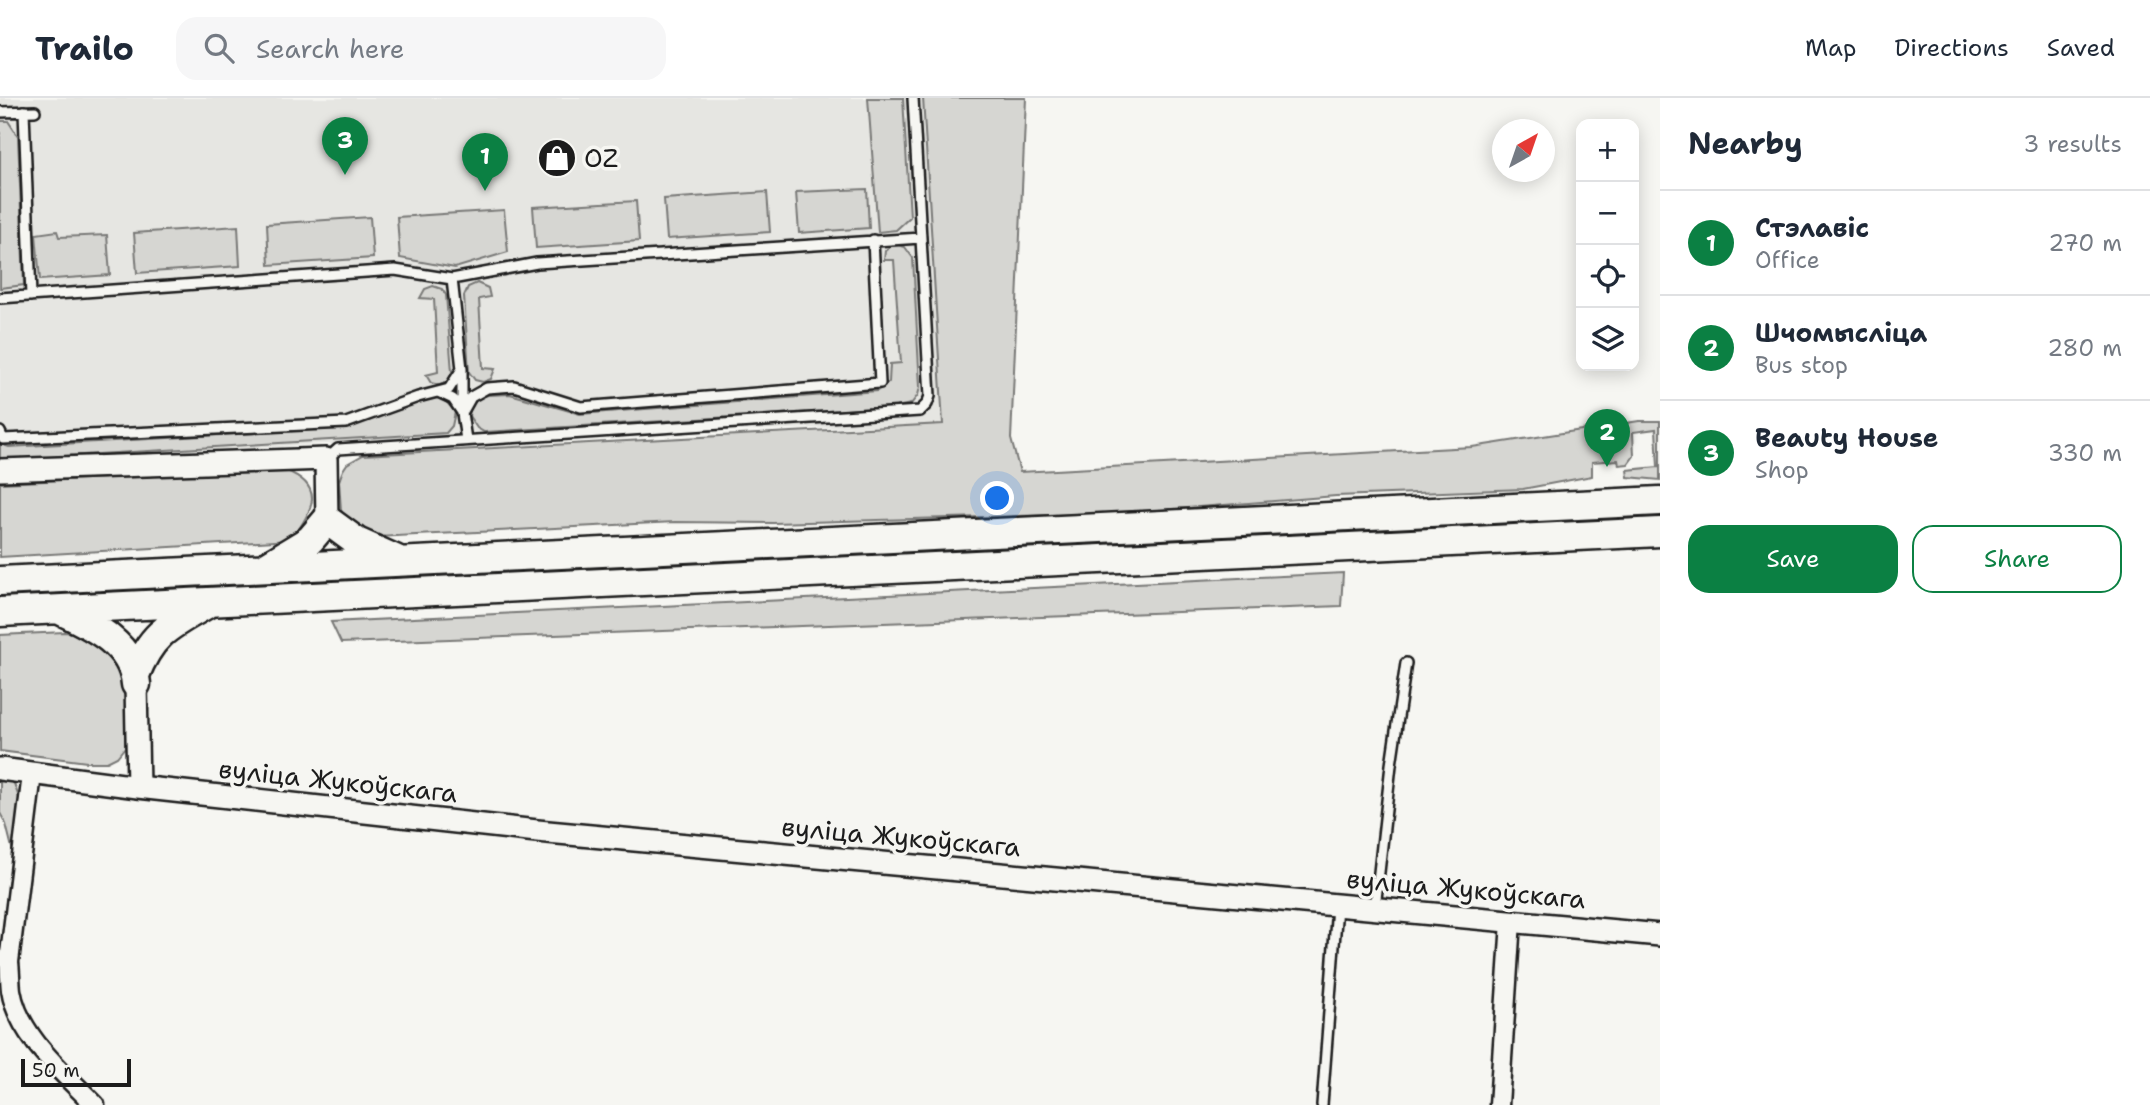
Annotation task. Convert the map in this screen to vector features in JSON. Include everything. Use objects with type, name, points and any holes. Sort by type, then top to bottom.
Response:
[{"type":"highway","points":[[0,581],[1660,501]]},
{"type":"highway","points":[[263,568],[310,540],[327,520],[357,542],[404,562]]},
{"type":"highway","points":[[0,612],[1660,532]]},
{"type":"highway","points":[[136,679],[145,651],[157,636],[208,603]]},
{"type":"highway","points":[[57,609],[108,636],[120,648],[136,679]]},
{"type":"street","points":[[0,470],[326,459],[327,520]]},
{"type":"street","points":[[136,679],[138,788]]},
{"type":"street","name":"вуліца Жукоўскага","points":[[0,769],[138,788],[564,833],[1660,935]]},
{"type":"street","points":[[32,774],[9,962],[11,991],[20,1017],[33,1036],[95,1105]]},
{"type":"street","points":[[1499,1105],[1511,921]]},
{"type":"lane","points":[[326,459],[338,449],[920,411],[930,396],[913,98]]},
{"type":"lane","points":[[24,111],[31,296]]},
{"type":"lane","points":[[0,112],[35,111]]},
{"type":"lane","points":[[0,298],[395,270],[452,279],[537,263],[921,238]]},
{"type":"lane","points":[[462,413],[471,397],[487,388],[513,386],[581,407],[880,383],[873,240]]},
{"type":"lane","points":[[452,279],[462,369],[462,413],[466,440]]},
{"type":"lane","points":[[0,432],[3,439],[346,423],[418,397],[449,389],[462,369]]},
{"type":"lane","points":[[438,392],[453,399],[462,413]]},
{"type":"lane","points":[[1375,908],[1406,663]]},
{"type":"lane","points":[[1322,1105],[1337,906]]},
{"type":"shaded area","points":[[0,98],[1013,98],[943,424],[325,444],[0,460]]},
{"type":"shaded area","points":[[868,98],[903,98],[910,217],[896,230],[878,232]]},
{"type":"shaded area","points":[[923,98],[1026,98],[1011,439],[1020,472],[1472,447],[1639,421],[1660,421],[1660,480],[1628,477],[1627,470],[1658,467],[1656,429],[1633,432],[1634,456],[1628,464],[1619,465],[1618,460],[1592,462],[1592,476],[1523,489],[1336,496],[1124,513],[773,523],[675,522],[376,537],[347,523],[341,510],[339,481],[347,464],[363,455],[943,424]]},
{"type":"shaded area","points":[[0,121],[8,121],[18,136],[24,285],[0,288]]},
{"type":"shaded area","points":[[867,189],[869,228],[799,233],[796,192]]},
{"type":"shaded area","points":[[767,192],[770,232],[667,239],[664,199]]},
{"type":"shaded area","points":[[636,201],[639,241],[536,248],[533,207]]},
{"type":"shaded area","points":[[504,210],[508,252],[455,268],[400,258],[397,217]]},
{"type":"shaded area","points":[[370,217],[373,258],[269,265],[267,224]]},
{"type":"shaded area","points":[[238,226],[240,266],[137,273],[134,233]]},
{"type":"shaded area","points":[[57,231],[59,237],[107,235],[110,275],[40,280],[36,234]]},
{"type":"shaded area","points":[[898,245],[905,247],[913,258],[920,387],[911,404],[484,432],[477,428],[469,416],[471,404],[488,395],[510,394],[580,414],[877,391],[889,382],[890,364],[901,363],[894,260],[884,260],[885,251]]},
{"type":"shaded area","points":[[477,283],[488,288],[490,297],[479,299],[483,368],[495,369],[491,379],[483,382],[475,380],[469,372],[464,296],[468,287]]},
{"type":"shaded area","points":[[433,286],[442,289],[446,295],[452,372],[448,381],[440,385],[431,383],[426,375],[438,372],[434,299],[420,298],[425,289]]},
{"type":"shaded area","points":[[432,397],[444,399],[455,412],[452,426],[446,433],[0,460],[0,444],[9,447],[346,428]]},
{"type":"shaded area","points":[[284,470],[298,476],[306,484],[312,500],[305,519],[291,540],[0,557],[0,483]]},
{"type":"shaded area","points":[[1343,573],[1341,606],[341,643],[331,622]]},
{"type":"shaded area","points":[[65,632],[85,635],[101,642],[127,680],[125,747],[117,757],[107,762],[0,751],[0,635]]},
{"type":"shaded area","points":[[0,775],[13,781],[22,806],[13,852],[6,824],[0,813]]},
{"type":"place","name":"OZ","points":[[557,158]]},
{"type":"place","name":"Beauty House","points":[[345,175]]},
{"type":"place","name":"Стэлавіс","points":[[485,191]]},
{"type":"place","name":"Шчомысліца","points":[[1607,467]]}]
